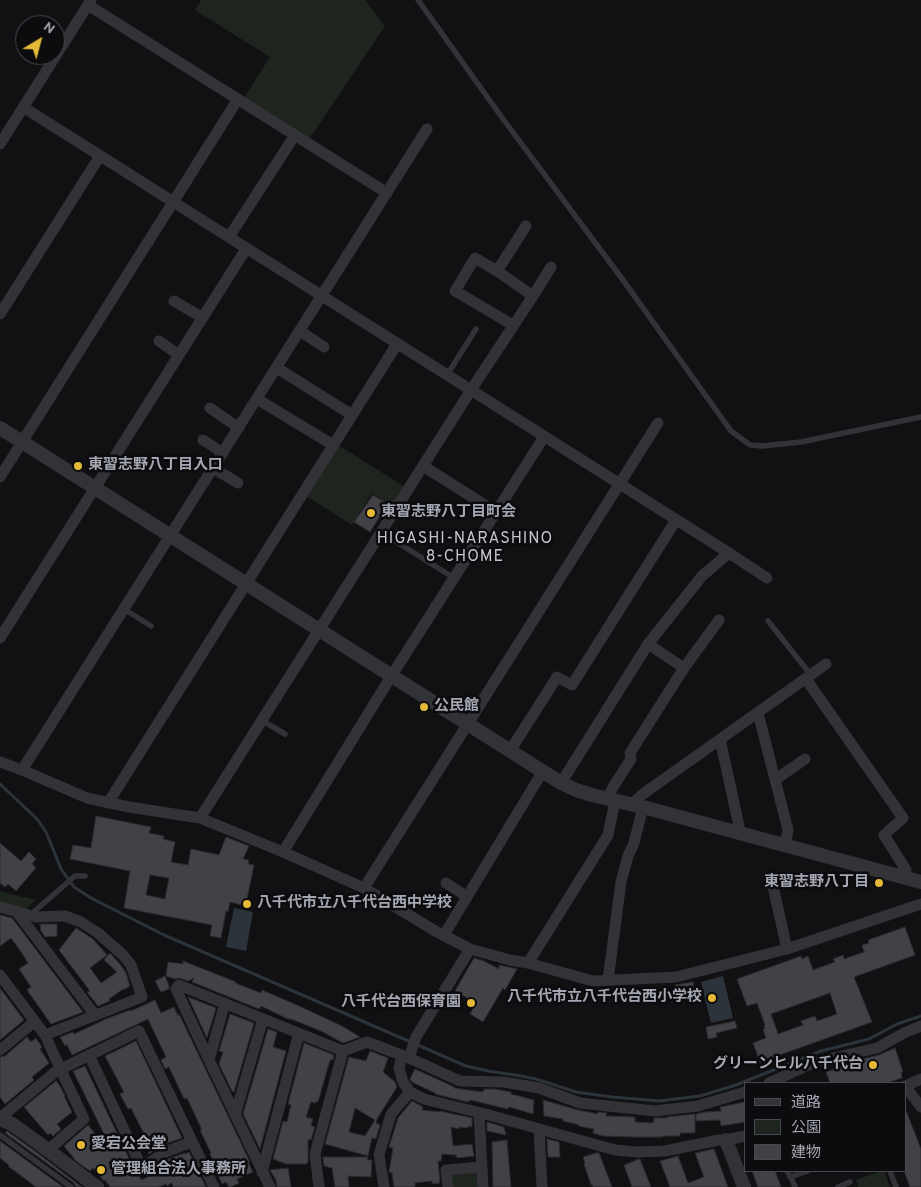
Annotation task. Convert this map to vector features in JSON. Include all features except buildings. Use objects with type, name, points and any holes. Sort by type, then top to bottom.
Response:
[{"type":"street","points":[[0,144],[90,2],[238,99],[387,193]]},
{"type":"street","points":[[0,477],[238,99]]},
{"type":"street","points":[[23,107],[767,578]]},
{"type":"street","points":[[22,770],[427,130]]},
{"type":"street","points":[[229,237],[294,135]]},
{"type":"street","points":[[0,314],[100,156]]},
{"type":"street","points":[[498,271],[526,226]]},
{"type":"street","points":[[0,638],[246,249]]},
{"type":"street","points":[[514,326],[455,291],[475,258],[498,271],[533,296]]},
{"type":"street","points":[[200,818],[551,267]]},
{"type":"street","points":[[174,301],[203,318]]},
{"type":"street","points":[[300,331],[324,347]]},
{"type":"street","points":[[159,341],[180,355]]},
{"type":"street","points":[[108,802],[397,344]]},
{"type":"street","points":[[277,368],[352,415]]},
{"type":"street","points":[[257,399],[333,445]]},
{"type":"street","points":[[210,408],[239,428]]},
{"type":"street","points":[[364,888],[658,423]]},
{"type":"street","points":[[0,428],[561,783],[576,790],[611,800],[921,882]]},
{"type":"street","points":[[283,852],[544,437]]},
{"type":"street","points":[[203,440],[223,453]]},
{"type":"street","points":[[423,466],[496,512]]},
{"type":"street","points":[[213,468],[238,483]]},
{"type":"street","points":[[510,751],[557,677],[572,685],[676,520]]},
{"type":"street","points":[[561,783],[648,644],[702,576],[729,553]]},
{"type":"street","points":[[528,964],[608,835],[613,786],[630,759],[630,753],[684,668],[719,620]]},
{"type":"street","points":[[648,644],[684,668]]},
{"type":"street","points":[[608,980],[621,882],[628,856],[634,843],[637,806],[642,794],[826,664]]},
{"type":"street","points":[[809,677],[903,818],[884,835],[906,870],[902,877]]},
{"type":"street","points":[[758,713],[788,830],[785,845]]},
{"type":"street","points":[[720,739],[739,826],[736,832]]},
{"type":"street","points":[[775,780],[805,759]]},
{"type":"street","points":[[0,762],[87,798],[200,818],[364,888],[470,948],[510,960],[593,980],[676,977],[787,949],[921,904]]},
{"type":"street","points":[[444,935],[543,771]]},
{"type":"street","points":[[780,879],[772,882],[787,949]]},
{"type":"street","points":[[446,883],[466,896]]},
{"type":"street","points":[[0,907],[36,917],[65,916],[81,922],[98,933],[123,955],[131,965],[142,998],[45,1035]]},
{"type":"street","points":[[16,911],[95,1016]]},
{"type":"street","points":[[470,948],[399,1068],[403,1082],[410,1092],[424,1099],[490,1115],[615,1150],[637,1152],[665,1151],[744,1136]]},
{"type":"street","points":[[2,981],[45,1035],[84,1119],[48,1150]]},
{"type":"street","points":[[270,1187],[176,989],[179,985],[342,1051],[367,1042],[410,1050],[460,1081],[504,1082],[539,1088],[580,1103],[655,1111],[698,1106],[744,1092]]},
{"type":"street","points":[[209,1060],[225,1003]]},
{"type":"street","points":[[235,1115],[263,1018]]},
{"type":"street","points":[[0,1050],[34,1022]]},
{"type":"street","points":[[771,1082],[815,1062],[878,1048],[921,1026]]},
{"type":"street","points":[[97,1187],[12,1124],[0,1118],[61,1068],[139,1031],[214,1187]]},
{"type":"street","points":[[262,1172],[299,1033]]},
{"type":"street","points":[[319,1187],[315,1154],[342,1051]]},
{"type":"street","points":[[89,1055],[142,1168],[165,1152],[192,1142]]},
{"type":"street","points":[[906,1086],[921,1079]]},
{"type":"street","points":[[906,1087],[921,1107]]},
{"type":"street","points":[[384,1187],[379,1155],[391,1114],[410,1092]]},
{"type":"street","points":[[479,1113],[483,1187]]},
{"type":"street","points":[[538,1129],[542,1187]]},
{"type":"street","points":[[726,1140],[744,1187]]},
{"type":"street","points":[[448,1187],[446,1170],[481,1167]]},
{"type":"lane","points":[[418,0],[503,119],[629,288],[730,431],[750,445],[762,446],[801,442],[921,416]]},
{"type":"lane","points":[[447,375],[476,329]]},
{"type":"lane","points":[[381,532],[454,578]]},
{"type":"lane","points":[[124,609],[151,626]]},
{"type":"lane","points":[[768,621],[809,677]]},
{"type":"lane","points":[[261,720],[285,734]]},
{"type":"lane","points":[[30,915],[75,876],[85,876]]},
{"type":"lane","points":[[0,1135],[71,1187]]},
{"type":"lane","points":[[788,1172],[795,1187]]},
{"type":"lane","points":[[791,1177],[805,1172]]},
{"type":"lane","points":[[890,1172],[896,1187]]},
{"type":"lane","points":[[838,1187],[850,1182]]},
{"type":"green space","points":[[201,0],[365,0],[385,26],[310,138],[244,98],[270,57],[195,10]]},
{"type":"green space","points":[[338,445],[405,487],[394,507],[372,493],[352,525],[306,496]]},
{"type":"green space","points":[[0,891],[36,900],[25,910],[0,904]]},
{"type":"green space","points":[[473,1170],[479,1175],[480,1187],[451,1187],[450,1176],[453,1172]]},
{"type":"green space","points":[[878,1172],[884,1172],[890,1187],[858,1187],[856,1180]]},
{"type":"shaded area","points":[[234,908],[253,912],[246,951],[226,947]]},
{"type":"shaded area","points":[[723,976],[733,1018],[711,1023],[701,982]]},
{"type":"waterway","points":[[0,784],[37,819],[46,832],[61,869],[74,887],[91,898],[164,935],[466,1066],[536,1079],[576,1092],[659,1101],[700,1096],[736,1085],[821,1051],[869,1039],[897,1024],[921,1016]]},
{"type":"place","name":"東習志野八丁目入口","points":[[78,466]]},
{"type":"place","name":"東習志野八丁目町会","points":[[371,513]]},
{"type":"place","name":"公民館","points":[[424,707]]},
{"type":"place","name":"東習志野八丁目","points":[[879,883]]},
{"type":"place","name":"八千代市立八千代台西中学校","points":[[247,904]]},
{"type":"place","name":"八千代市立八千代台西小学校","points":[[712,998]]},
{"type":"place","name":"八千代台西保育園","points":[[471,1003]]},
{"type":"place","name":"グリーンヒル八千代台","points":[[873,1065]]},
{"type":"place","name":"愛宕公会堂","points":[[81,1145]]},
{"type":"place","name":"管理組合法人事務所","points":[[101,1170]]},
{"type":"district","name":"HIGASHI-NARASHINO 8-CHOME","points":[[465,549]]}]
